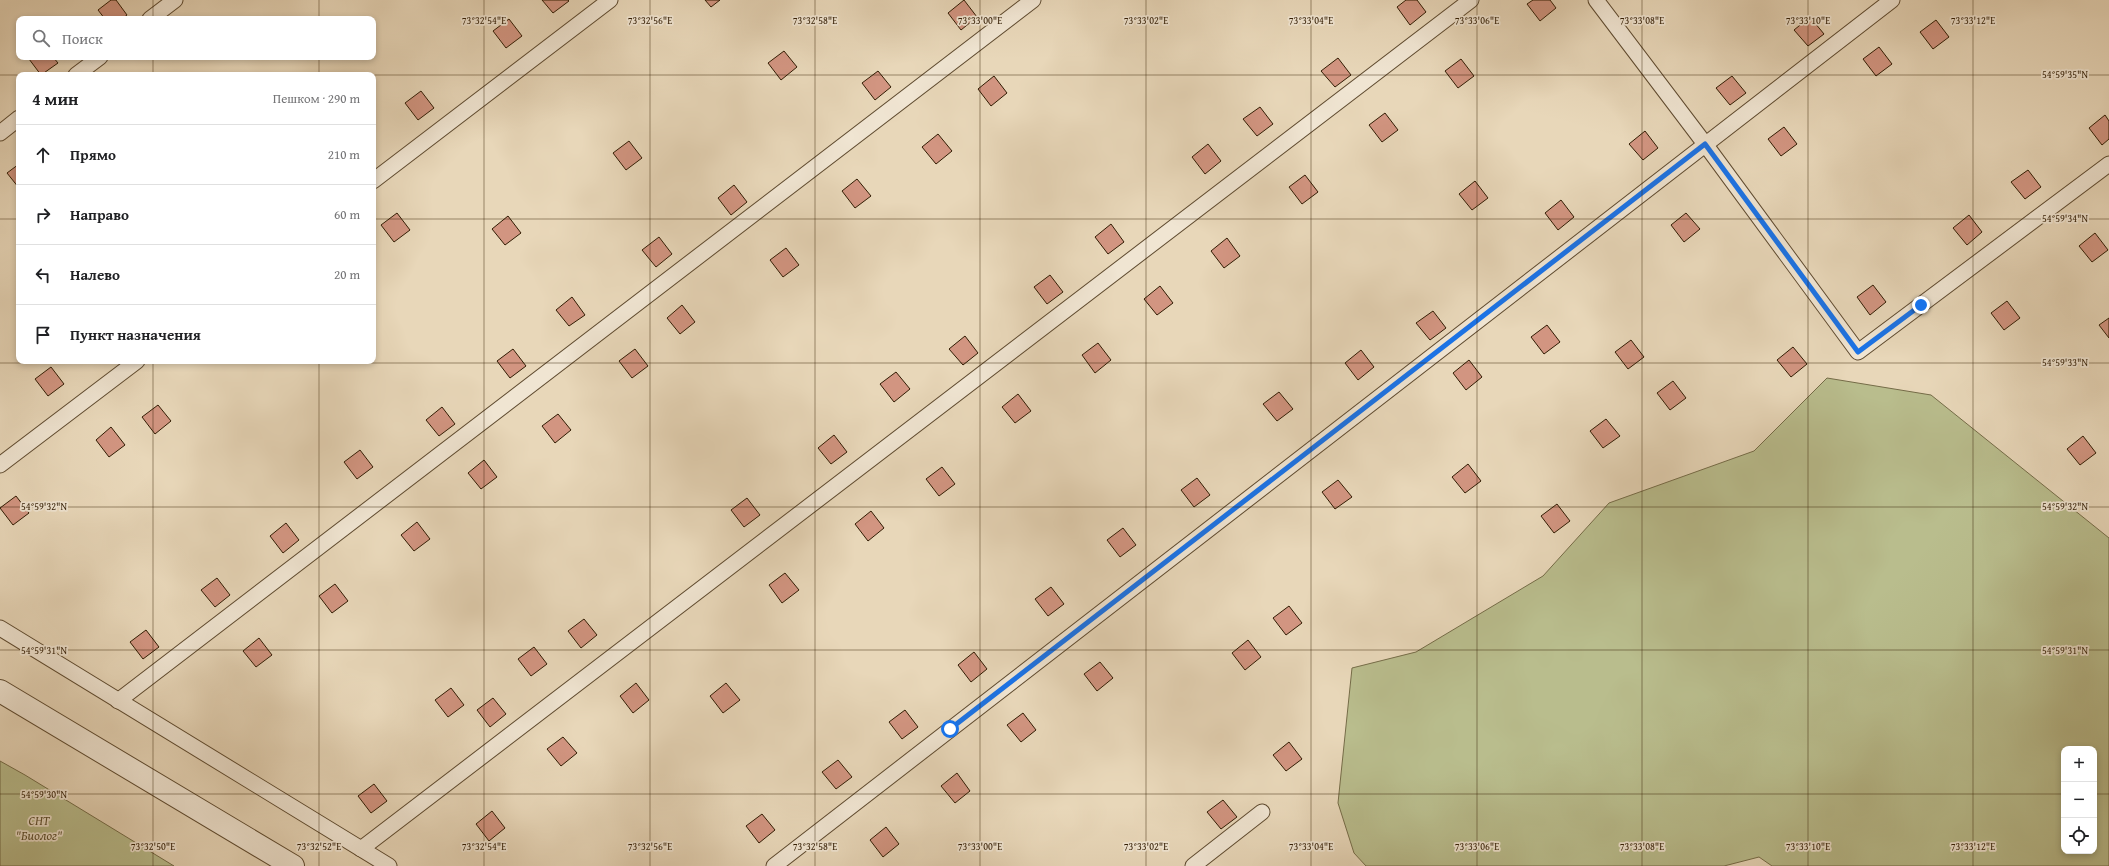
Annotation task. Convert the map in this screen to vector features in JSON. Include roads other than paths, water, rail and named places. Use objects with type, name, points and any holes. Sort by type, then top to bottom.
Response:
[{"type":"street","points":[[0,691],[293,866]]},
{"type":"lane","points":[[154,16],[175,0]]},
{"type":"lane","points":[[376,179],[610,0]]},
{"type":"lane","points":[[118,701],[1034,0]]},
{"type":"lane","points":[[361,849],[1471,0]]},
{"type":"lane","points":[[1596,0],[1705,144],[1858,352],[2109,164]]},
{"type":"lane","points":[[774,866],[1892,0]]},
{"type":"lane","points":[[80,72],[96,60]]},
{"type":"lane","points":[[0,133],[16,120]]},
{"type":"lane","points":[[0,465],[133,364]]},
{"type":"lane","points":[[0,628],[389,866]]},
{"type":"lane","points":[[1193,866],[1262,812]]},
{"type":"park label","name":"СНТ \"Биолог\"","points":[[39,828]]}]
